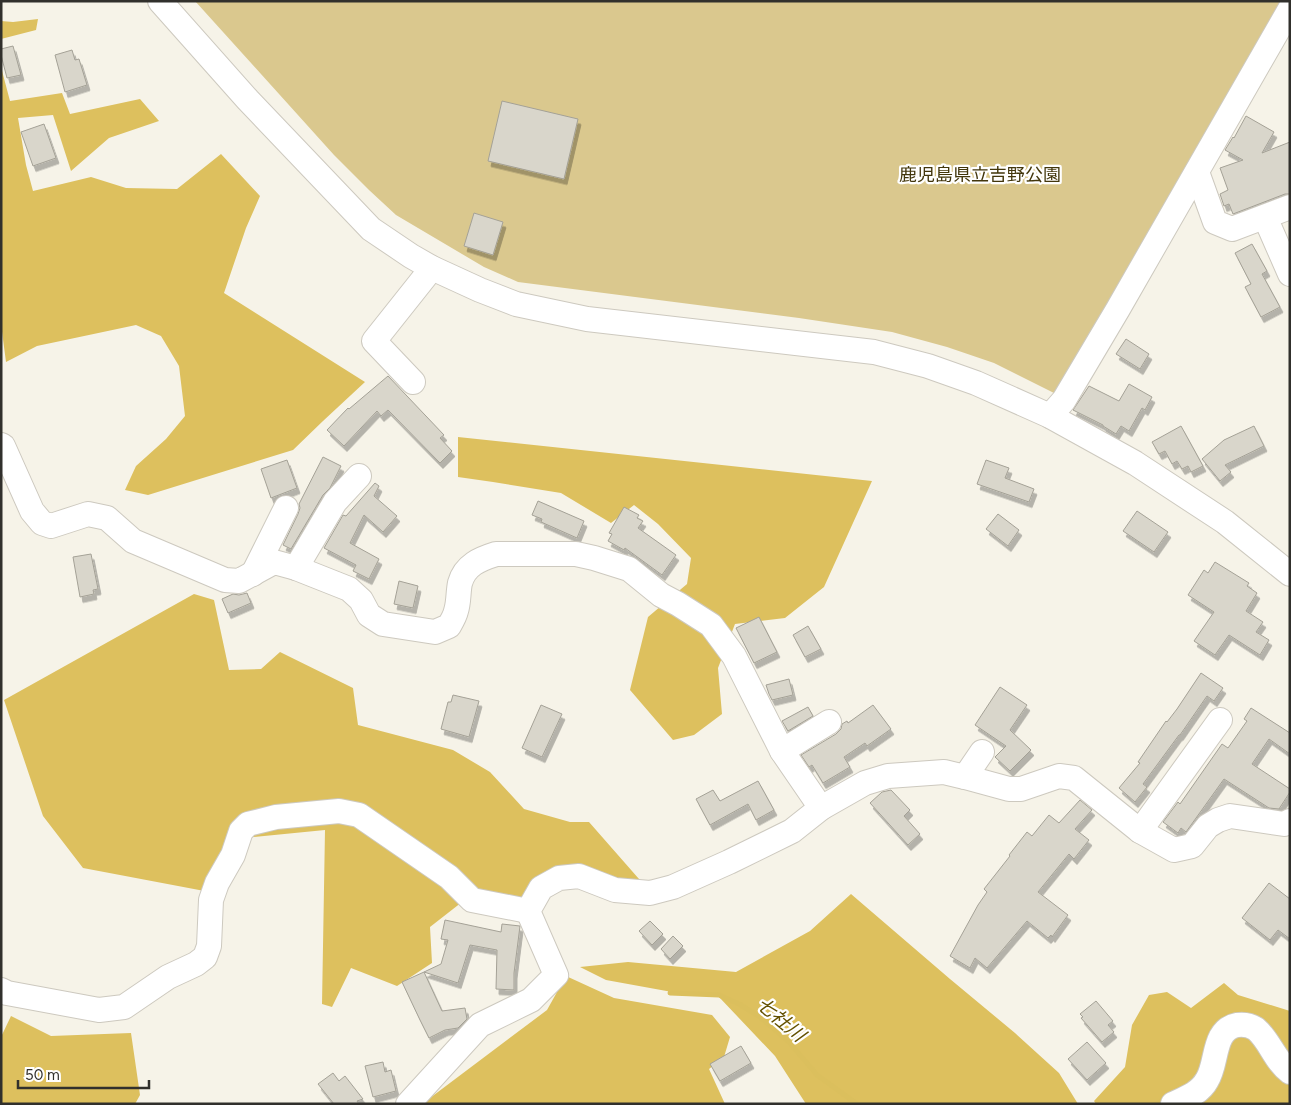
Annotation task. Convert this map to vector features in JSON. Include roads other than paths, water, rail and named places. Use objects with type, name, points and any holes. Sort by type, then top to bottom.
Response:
[{"type":"street","points":[[160,1],[248,100],[371,229],[432,268],[516,304],[587,318],[874,352],[928,366],[976,383],[1050,416],[1135,463],[1225,522],[1290,574]]},
{"type":"street","points":[[1050,416],[1064,400],[1118,309],[1290,10]]},
{"type":"street","points":[[1197,172],[1215,222],[1232,229],[1290,207]]},
{"type":"street","points":[[1265,217],[1290,274]]},
{"type":"street","points":[[413,382],[374,341],[432,268]]},
{"type":"street","points":[[1,445],[32,512],[42,523],[52,526],[88,514],[107,518],[133,541],[225,580],[239,581],[274,562],[296,568],[349,589],[361,600],[369,615],[383,624],[435,632],[449,626],[456,612],[460,582],[466,570],[484,558],[496,554],[576,554],[629,569],[661,595],[711,625],[734,656],[782,751],[821,808]]},
{"type":"street","points":[[296,568],[335,502],[359,476]]},
{"type":"street","points":[[253,574],[286,508]]},
{"type":"street","points":[[1140,831],[1220,720]]},
{"type":"street","points":[[782,751],[829,722]]},
{"type":"street","points":[[965,777],[982,752]]},
{"type":"street","points":[[528,911],[541,888],[559,878],[579,876],[615,890],[650,893],[673,887],[792,831],[821,808],[865,783],[888,776],[944,772],[1009,789],[1021,790],[1059,776],[1074,778],[1140,831],[1174,850],[1192,846],[1208,826],[1230,816],[1284,824],[1290,821]]},
{"type":"street","points":[[1,990],[7,993],[99,1010],[124,1007],[168,977],[196,964],[205,957],[209,946],[211,900],[217,883],[233,855],[241,830],[248,824],[276,817],[339,811],[359,815],[449,877],[472,900],[528,911]]},
{"type":"street","points":[[408,1104],[480,1025],[531,1000],[556,975],[528,911]]},
{"type":"street","points":[[1173,1104],[1202,1088],[1208,1078],[1221,1037],[1232,1027],[1240,1025],[1256,1029],[1290,1072]]},
{"type":"waterway","name":"七社川","points":[[670,993],[719,995],[739,1004],[760,1017],[789,1042],[817,1075],[857,1104]]},
{"type":"waterway","name":"七社川","points":[[1156,1104],[1167,1098]]},
{"type":"park label","name":"鹿児島県立吉野公園","points":[[980,175]]}]
